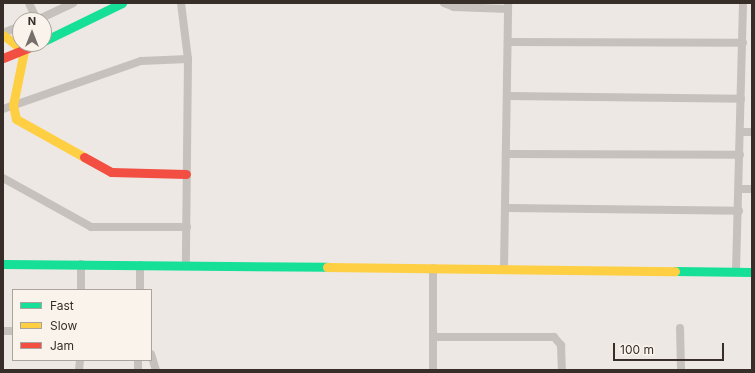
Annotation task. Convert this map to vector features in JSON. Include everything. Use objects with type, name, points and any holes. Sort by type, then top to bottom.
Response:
[{"type":"street","points":[[52,13],[73,3]]},
{"type":"street","points":[[52,37],[122,3]]},
{"type":"street","points":[[181,3],[188,59],[186,265]]},
{"type":"street","points":[[444,3],[454,7],[508,6],[508,154],[504,269]]},
{"type":"street","points":[[736,271],[739,211],[743,3]]},
{"type":"street","points":[[3,34],[12,38]]},
{"type":"street","points":[[508,42],[743,43]]},
{"type":"street","points":[[3,58],[21,52]]},
{"type":"street","points":[[24,52],[13,105],[16,119],[111,172],[186,174]]},
{"type":"street","points":[[3,109],[141,61],[188,59]]},
{"type":"street","points":[[508,96],[741,99]]},
{"type":"street","points":[[741,132],[752,132]]},
{"type":"street","points":[[508,154],[740,155]]},
{"type":"street","points":[[3,178],[91,227],[187,227]]},
{"type":"street","points":[[739,189],[752,189]]},
{"type":"street","points":[[506,208],[739,211]]},
{"type":"street","points":[[3,264],[752,272]]},
{"type":"street","points":[[81,264],[81,289]]},
{"type":"street","points":[[140,265],[140,289]]},
{"type":"street","points":[[433,268],[433,370]]},
{"type":"street","points":[[680,328],[681,370]]},
{"type":"street","points":[[434,337],[554,337],[561,345],[562,370]]},
{"type":"street","points":[[152,357],[156,370]]},
{"type":"traffic: fast","points":[[52,37],[122,3]]},
{"type":"traffic: fast","points":[[3,264],[327,267]]},
{"type":"traffic: fast","points":[[675,271],[752,272]]},
{"type":"traffic: slow","points":[[3,35],[24,51],[13,105],[16,119],[84,157]]},
{"type":"traffic: slow","points":[[327,267],[675,271]]},
{"type":"traffic: jam","points":[[3,58],[18,52]]},
{"type":"traffic: jam","points":[[84,157],[111,172],[186,174]]}]
